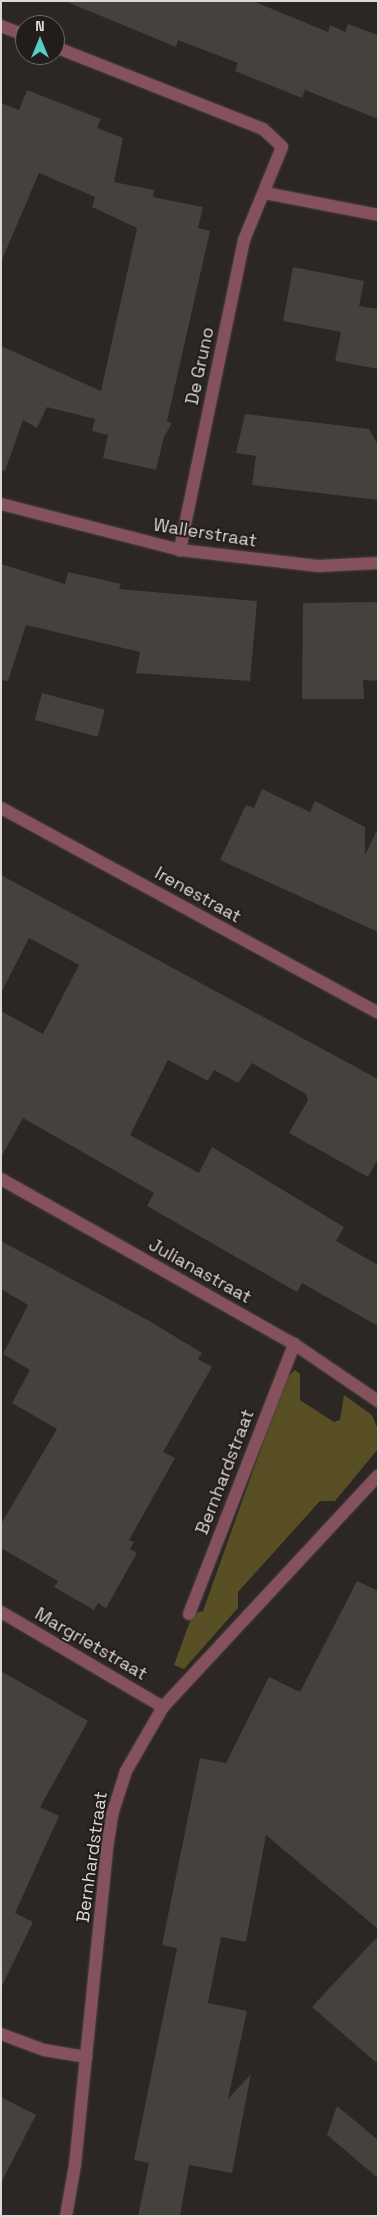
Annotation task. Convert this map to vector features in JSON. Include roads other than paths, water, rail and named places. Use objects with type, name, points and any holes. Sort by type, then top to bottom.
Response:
[{"type":"street","points":[[1,26],[15,31]]},
{"type":"street","name":"De Gruno","points":[[65,51],[205,105],[278,140],[282,147],[265,193],[244,240],[180,550]]},
{"type":"street","points":[[265,193],[378,215]]},
{"type":"street","name":"Wallerstraat","points":[[1,504],[180,550],[318,566],[378,563]]},
{"type":"street","name":"Irenestraat","points":[[1,808],[378,1013]]},
{"type":"street","name":"Julianastraat","points":[[1,1179],[294,1344],[378,1401]]},
{"type":"street","name":"Bernhardstraat","points":[[188,1614],[294,1344]]},
{"type":"street","name":"Bernhardstraat","points":[[66,2216],[75,2165],[112,1815],[132,1758],[164,1707],[378,1476]]},
{"type":"street","name":"Margrietstraat","points":[[1,1612],[164,1707]]},
{"type":"street","points":[[1,2034],[44,2050],[86,2057]]}]
